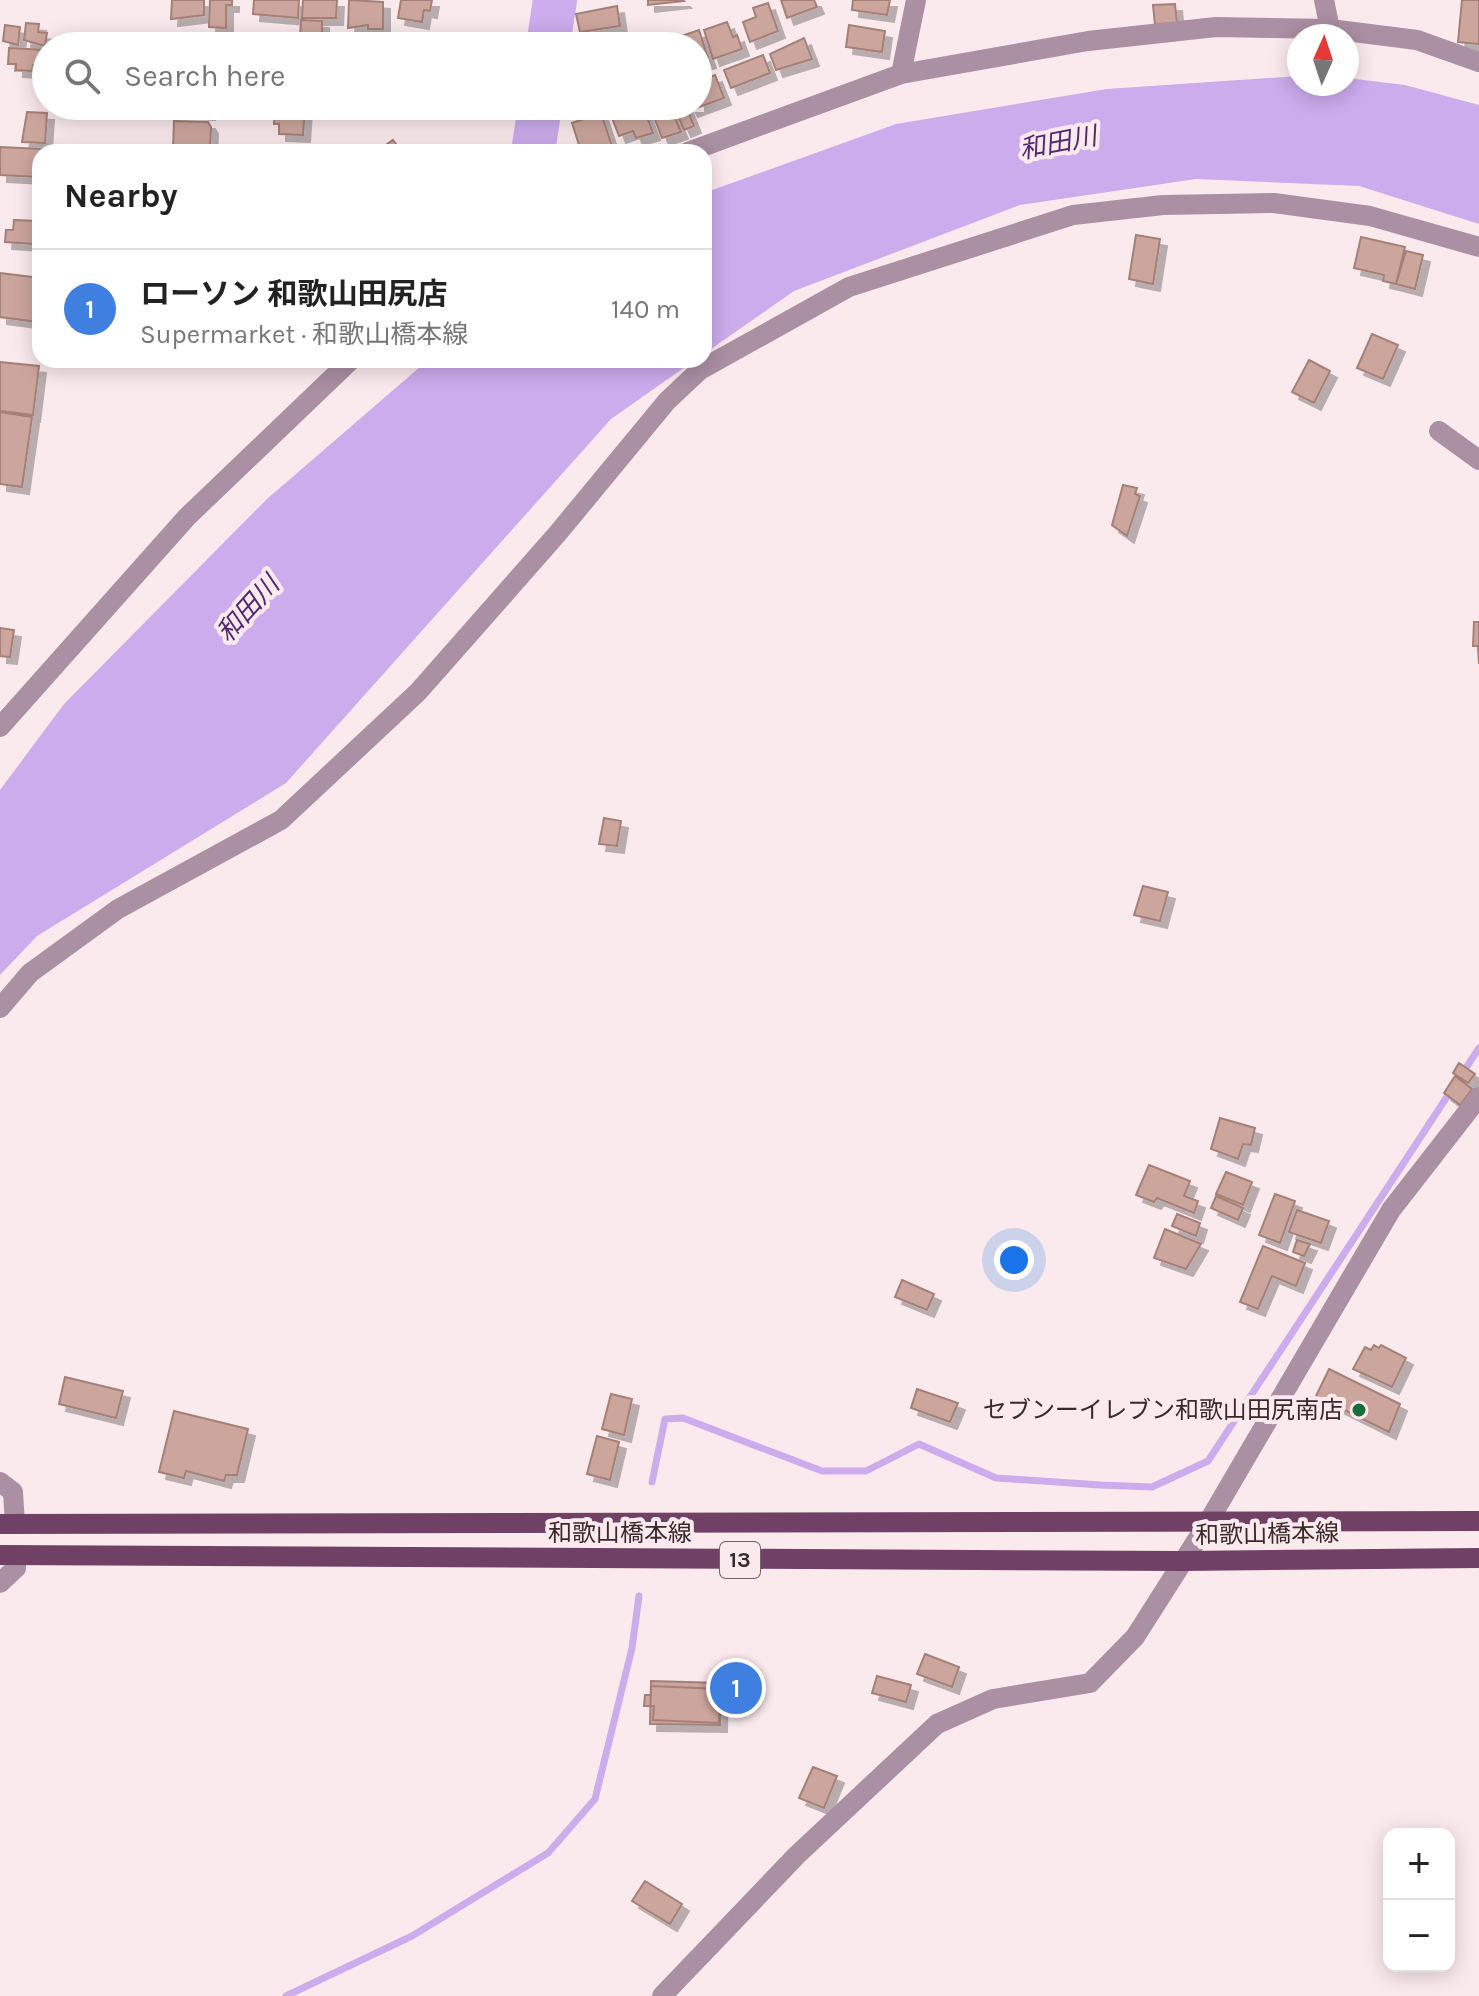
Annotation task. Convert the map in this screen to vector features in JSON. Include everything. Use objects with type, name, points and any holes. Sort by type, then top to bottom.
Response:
[{"type":"main road","name":"和歌山橋本線","points":[[8,1524],[1207,1524],[1479,1521]]},
{"type":"main road","name":"和歌山橋本線","points":[[8,1555],[1182,1561],[1479,1558]]},
{"type":"street","points":[[901,74],[916,0]]},
{"type":"street","points":[[1324,0],[1329,24]]},
{"type":"street","points":[[710,144],[901,74],[1088,41],[1201,29],[1287,29]]},
{"type":"street","points":[[1359,33],[1417,40],[1479,62]]},
{"type":"street","points":[[712,363],[849,287],[1073,215],[1163,205],[1274,203],[1370,216],[1479,247]]},
{"type":"street","points":[[0,727],[187,517],[343,368]]},
{"type":"street","points":[[0,1008],[30,973],[118,909],[219,857],[281,820],[418,692],[558,533],[667,401],[704,368]]},
{"type":"street","points":[[1439,431],[1479,460]]},
{"type":"street","points":[[662,1996],[797,1855],[937,1724],[993,1699],[1090,1683],[1135,1637],[1207,1524],[1391,1210],[1479,1097]]},
{"type":"street","points":[[0,1482],[13,1492],[8,1524]]},
{"type":"street","points":[[0,1583],[16,1568],[8,1555]]},
{"type":"water","name":"和田川","points":[[1287,77],[1287,96],[1359,96],[1359,79],[1405,85],[1479,105],[1479,224],[1359,186],[1196,179],[1020,205],[794,291],[712,348],[712,190],[896,124],[1107,89]]},
{"type":"water","name":"和田川","points":[[419,368],[684,368],[611,419],[286,783],[37,936],[0,975],[0,790],[64,704],[267,499]]},
{"type":"building","points":[[172,0],[204,0],[204,15],[171,19]]},
{"type":"building","points":[[210,0],[232,0],[232,5],[226,5],[226,28],[209,27]]},
{"type":"building","points":[[254,0],[299,0],[298,18],[253,14]]},
{"type":"building","points":[[303,0],[337,0],[336,18],[302,18]]},
{"type":"building","points":[[349,0],[383,2],[383,29],[368,29],[368,25],[348,28]]},
{"type":"building","points":[[401,0],[432,0],[430,11],[424,10],[422,22],[398,18]]},
{"type":"building","points":[[648,0],[683,0],[684,1],[648,5]]},
{"type":"building","points":[[781,0],[814,0],[817,7],[787,18]]},
{"type":"building","points":[[853,0],[890,0],[887,15],[852,10]]},
{"type":"building","points":[[1462,0],[1479,0],[1479,44],[1458,42]]},
{"type":"building","points":[[768,3],[778,31],[750,42],[743,22],[756,17],[753,8]]},
{"type":"building","points":[[1175,4],[1177,23],[1155,25],[1153,5]]},
{"type":"building","points":[[617,6],[620,26],[580,32],[576,14]]},
{"type":"building","points":[[301,20],[322,21],[322,32],[300,32]]},
{"type":"building","points":[[727,22],[733,37],[737,35],[742,49],[713,59],[712,32],[704,30]]},
{"type":"building","points":[[26,23],[39,24],[38,32],[32,32],[32,42],[24,40]]},
{"type":"building","points":[[5,25],[20,27],[18,45],[3,41]]},
{"type":"building","points":[[849,25],[885,31],[882,52],[846,47]]},
{"type":"building","points":[[804,38],[812,59],[776,70],[770,54]]},
{"type":"building","points":[[9,48],[32,49],[32,71],[16,70],[16,64],[8,64]]},
{"type":"building","points":[[763,55],[770,73],[731,88],[724,70]]},
{"type":"building","points":[[715,75],[724,98],[712,102],[712,76]]},
{"type":"building","points":[[27,112],[32,112],[32,120],[47,120],[45,143],[22,142]]},
{"type":"building","points":[[274,120],[304,120],[303,135],[279,134],[279,124],[274,124]]},
{"type":"building","points":[[603,120],[611,144],[579,144],[572,123]]},
{"type":"building","points":[[613,120],[648,120],[653,133],[636,138],[633,131],[619,136]]},
{"type":"building","points":[[655,120],[676,120],[681,132],[662,138]]},
{"type":"building","points":[[680,120],[692,120],[694,126],[684,130]]},
{"type":"building","points":[[174,121],[208,122],[211,127],[210,144],[173,144]]},
{"type":"building","points":[[0,147],[32,149],[32,177],[0,175]]},
{"type":"building","points":[[14,220],[32,221],[32,244],[5,242],[6,230],[13,230]]},
{"type":"building","points":[[1136,235],[1160,239],[1153,284],[1129,279]]},
{"type":"building","points":[[1361,237],[1405,247],[1396,284],[1383,281],[1384,275],[1354,268]]},
{"type":"building","points":[[1406,251],[1423,255],[1415,289],[1396,284]]},
{"type":"building","points":[[0,273],[32,277],[32,321],[0,317]]},
{"type":"building","points":[[1372,334],[1398,345],[1383,379],[1357,368]]},
{"type":"building","points":[[1309,360],[1330,371],[1314,403],[1292,392]]},
{"type":"building","points":[[0,362],[39,368],[33,415],[0,411]]},
{"type":"building","points":[[0,412],[32,417],[22,487],[0,484]]},
{"type":"building","points":[[1123,485],[1137,488],[1135,494],[1140,496],[1127,536],[1112,525]]},
{"type":"building","points":[[1474,622],[1479,622],[1479,664],[1478,646],[1473,646]]},
{"type":"building","points":[[0,628],[14,630],[10,657],[0,656]]},
{"type":"building","points":[[604,818],[621,821],[617,846],[599,844]]},
{"type":"building","points":[[1143,886],[1168,892],[1160,921],[1134,915]]},
{"type":"building","points":[[1459,1063],[1475,1074],[1468,1083],[1453,1073]]},
{"type":"building","points":[[1455,1076],[1472,1089],[1460,1105],[1444,1093]]},
{"type":"building","points":[[1220,1118],[1255,1128],[1251,1145],[1243,1144],[1238,1159],[1211,1149]]},
{"type":"building","points":[[1149,1165],[1190,1181],[1184,1196],[1198,1201],[1194,1213],[1157,1198],[1154,1202],[1136,1195]]},
{"type":"building","points":[[1226,1172],[1252,1182],[1243,1205],[1216,1194]]},
{"type":"building","points":[[1275,1194],[1295,1201],[1280,1243],[1259,1235]]},
{"type":"building","points":[[1216,1196],[1243,1208],[1238,1220],[1211,1208]]},
{"type":"building","points":[[1297,1210],[1329,1221],[1321,1243],[1289,1232]]},
{"type":"building","points":[[1177,1214],[1200,1223],[1196,1236],[1172,1226]]},
{"type":"building","points":[[1165,1229],[1201,1244],[1186,1269],[1154,1258]]},
{"type":"building","points":[[1297,1240],[1310,1244],[1304,1256],[1293,1252]]},
{"type":"building","points":[[1263,1246],[1305,1263],[1296,1286],[1272,1276],[1258,1309],[1240,1302]]},
{"type":"building","points":[[902,1280],[934,1294],[927,1310],[895,1297]]},
{"type":"building","points":[[1374,1345],[1379,1348],[1381,1345],[1406,1358],[1392,1387],[1353,1369],[1365,1347],[1371,1350]]},
{"type":"building","points":[[1329,1369],[1400,1404],[1389,1432],[1316,1396]]},
{"type":"building","points":[[65,1377],[123,1391],[116,1418],[59,1404]]},
{"type":"building","points":[[917,1389],[958,1403],[950,1422],[911,1408]]},
{"type":"building","points":[[611,1394],[632,1399],[624,1435],[602,1429]]},
{"type":"building","points":[[174,1411],[248,1429],[237,1475],[226,1475],[224,1481],[186,1471],[184,1478],[159,1472]]},
{"type":"building","points":[[597,1436],[619,1442],[610,1480],[587,1474]]},
{"type":"building","points":[[925,1654],[959,1667],[952,1687],[917,1674]]},
{"type":"building","points":[[877,1676],[911,1685],[906,1702],[872,1693]]},
{"type":"building","points":[[651,1681],[721,1683],[720,1725],[650,1724]]},
{"type":"building","points":[[651,1686],[720,1689],[719,1723],[653,1720],[654,1706],[644,1706],[645,1695],[651,1695]]},
{"type":"building","points":[[813,1767],[837,1776],[824,1808],[799,1798]]},
{"type":"building","points":[[645,1881],[682,1904],[670,1924],[632,1901]]},
{"type":"waterway","points":[[550,32],[555,0]]},
{"type":"waterway","points":[[534,144],[538,120]]},
{"type":"waterway","points":[[652,1482],[665,1419],[683,1418],[822,1471],[866,1471],[919,1444],[996,1478],[1152,1487],[1208,1461],[1479,1048]]},
{"type":"waterway","points":[[286,1996],[412,1936],[548,1853],[595,1799],[632,1648],[639,1596]]},
{"type":"place","name":"セブンーイレブン和歌山田尻南店","points":[[1359,1410]]},
{"type":"place","name":"ローソン 和歌山田尻店","points":[[736,1688]]}]
